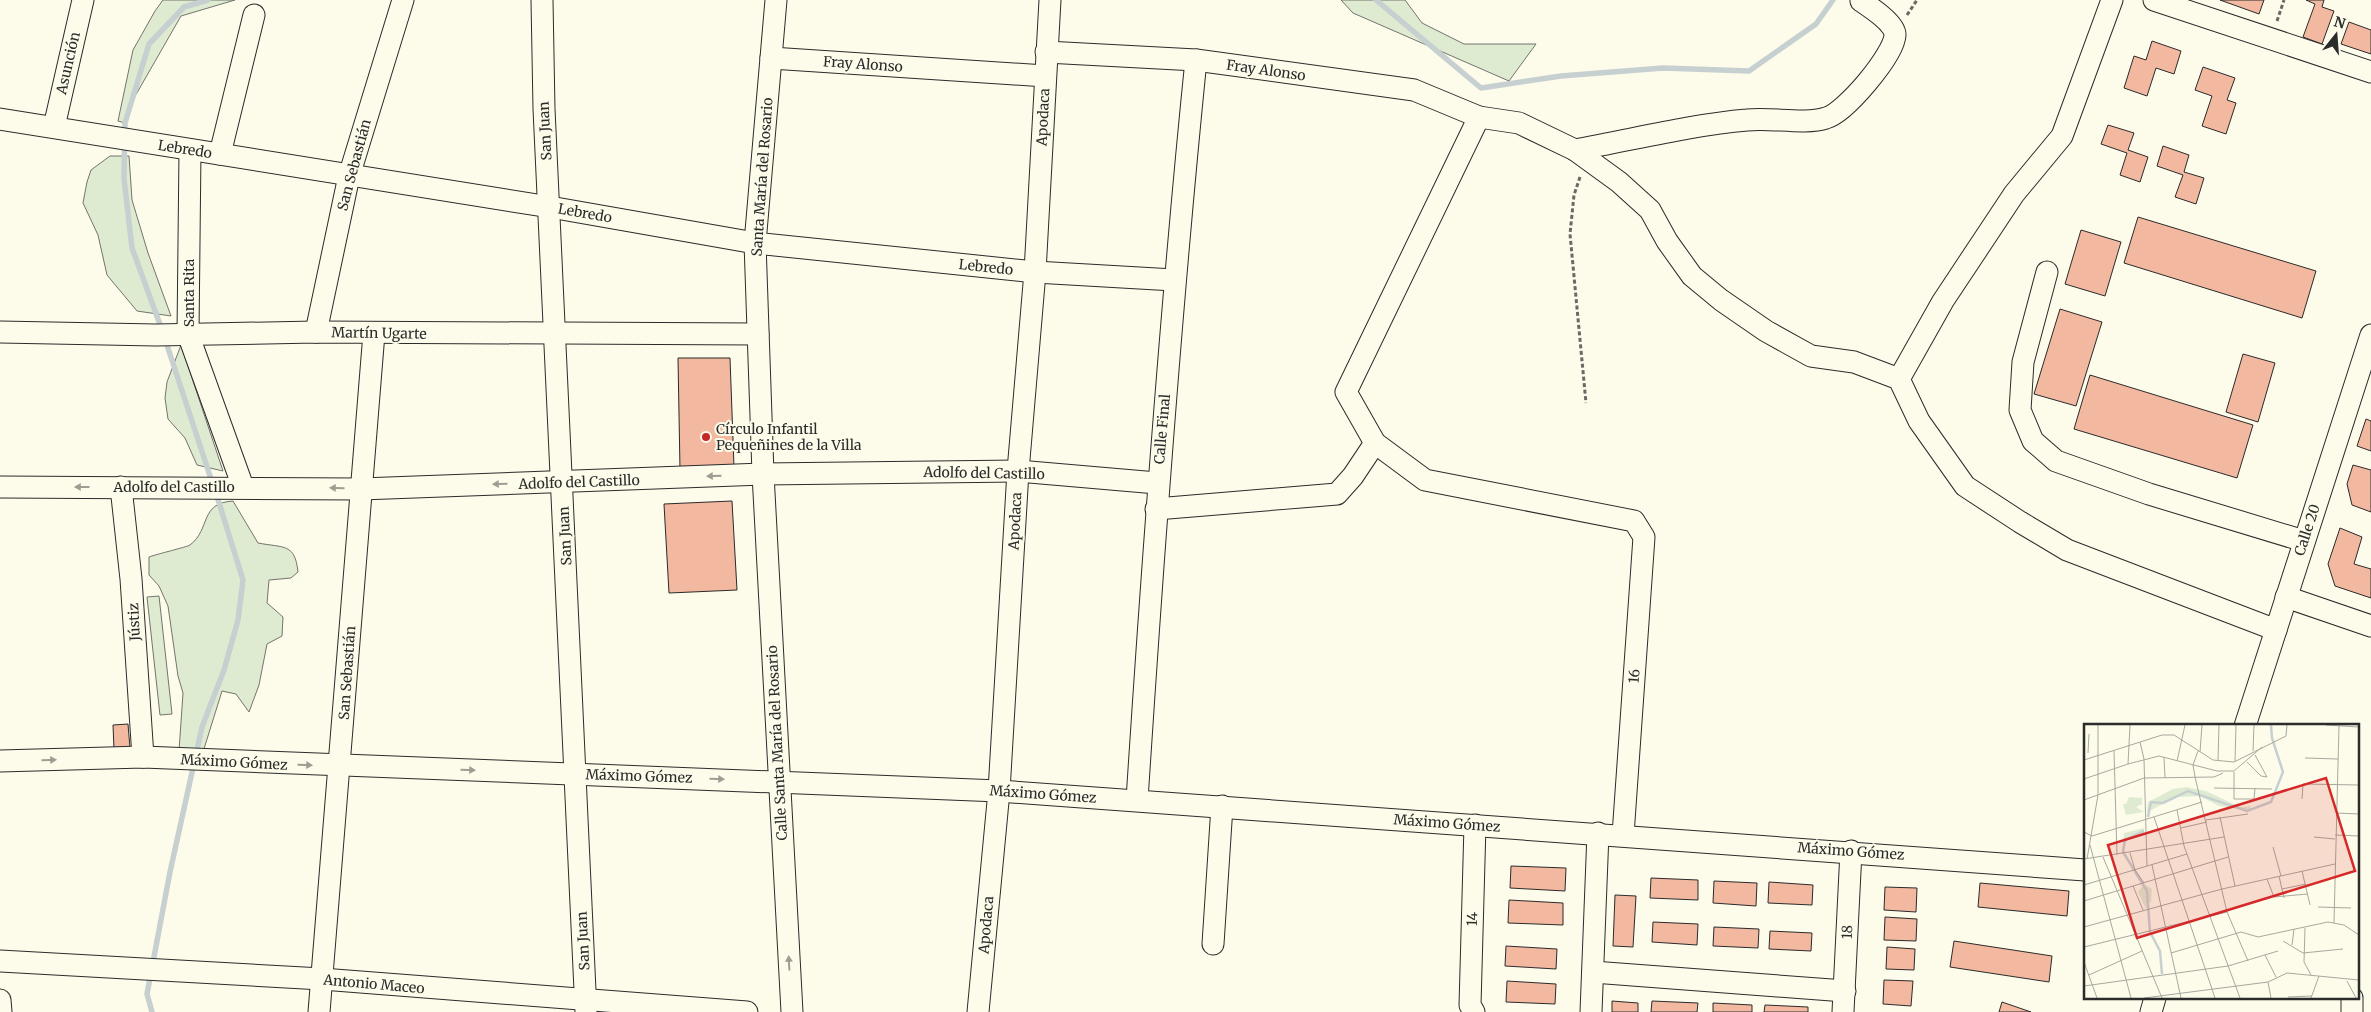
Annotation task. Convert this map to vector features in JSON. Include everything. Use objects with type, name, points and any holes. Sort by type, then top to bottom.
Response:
[{"type":"street","name":"Asunción","points":[[54,127],[83,0]]},
{"type":"street","name":"San Sebastián","points":[[316,332],[349,176],[403,0]]},
{"type":"street","name":"San Juan","points":[[542,0],[544,109],[586,1006]]},
{"type":"street","name":"Santa María del Rosario","points":[[763,474],[755,243],[776,0]]},
{"type":"street","name":"Apodaca","points":[[978,1012],[999,791],[1018,471],[1036,272],[1050,0]]},
{"type":"street","points":[[2112,0],[2062,136],[2014,194],[1943,301],[1900,379],[1919,421],[1965,486],[2066,550],[2276,630]]},
{"type":"street","points":[[2154,0],[2371,72]]},
{"type":"street","points":[[1581,154],[1711,124],[1749,119],[1826,118],[1846,105],[1874,73],[1890,49],[1895,35],[1893,27],[1861,1]]},
{"type":"street","points":[[220,154],[254,15]]},
{"type":"street","name":"Fray Alonso","points":[[1046,52],[1196,60],[1414,90],[1479,118],[1518,123],[1581,154],[1650,210],[1667,241],[1692,276],[1766,331],[1811,356],[1854,362],[1900,379]]},
{"type":"street","name":"Fray Alonso","points":[[771,58],[1046,76]]},
{"type":"street","name":"Calle Final","points":[[1137,800],[1157,484],[1174,280],[1196,60]]},
{"type":"street","points":[[1156,509],[1337,494],[1353,476],[1375,443],[1346,392],[1479,118]]},
{"type":"street","name":"Lebredo","points":[[0,119],[550,207],[755,243],[1036,272],[1174,280]]},
{"type":"street","name":"Santa Rita","points":[[190,150],[173,334],[237,487]]},
{"type":"street","points":[[2047,272],[2023,362],[2020,410],[2033,441],[2056,461],[2149,494],[2304,541]]},
{"type":"street","name":"Martín Ugarte","points":[[0,332],[173,334],[316,332],[758,334]]},
{"type":"street","name":"San Sebastián","points":[[320,1012],[374,333]]},
{"type":"street","name":"Calle 20","points":[[2246,724],[2304,541],[2364,381],[2371,335]]},
{"type":"street","name":"16","points":[[1375,443],[1425,480],[1634,521],[1644,537],[1623,835]]},
{"type":"street","name":"Adolfo del Castillo","points":[[0,486],[361,488],[763,474],[1018,471],[1157,484]]},
{"type":"street","name":"Calle Santa María del Rosario","points":[[763,474],[778,782],[792,1012]]},
{"type":"street","name":"Jústiz","points":[[121,487],[131,579],[143,757]]},
{"type":"street","points":[[2286,597],[2371,626]]},
{"type":"street","name":"Máximo Gómez","points":[[0,762],[143,757],[204,761],[576,773],[999,791],[1850,851],[2084,870]]},
{"type":"street","points":[[1214,944],[1222,806]]},
{"type":"street","name":"14","points":[[1474,1012],[1470,1005],[1475,825]]},
{"type":"street","points":[[1591,1012],[1598,833]]},
{"type":"street","name":"18","points":[[1843,1012],[1850,851]]},
{"type":"street","name":"Antonio Maceo","points":[[0,961],[322,979],[586,1006],[747,1012]]},
{"type":"street","points":[[1593,972],[1845,991]]},
{"type":"street","points":[[0,1000],[1,1012]]},
{"type":"street","points":[[2151,1012],[2155,1000]]},
{"type":"path","points":[[1581,154],[1570,234],[1586,403]]},
{"type":"green space","points":[[163,0],[235,0],[181,16],[130,105],[125,123],[118,121],[133,50]]},
{"type":"green space","points":[[1341,0],[1405,0],[1422,23],[1464,44],[1536,44],[1509,81],[1353,13]]},
{"type":"green space","points":[[110,156],[129,156],[132,200],[148,253],[171,316],[137,311],[107,275],[98,235],[83,203],[91,170]]},
{"type":"green space","points":[[181,345],[223,471],[197,465],[185,438],[168,419],[165,398],[167,382]]},
{"type":"green space","points":[[233,501],[258,543],[287,548],[294,556],[298,572],[291,578],[269,580],[267,603],[283,617],[282,636],[267,644],[259,685],[249,712],[236,694],[222,691],[203,752],[179,751],[183,693],[178,676],[168,606],[159,586],[149,575],[149,557],[190,545],[201,532],[210,512],[215,506]]},
{"type":"green space","points":[[159,596],[172,714],[160,715],[147,597]]},
{"type":"building","points":[[2220,0],[2264,0],[2259,14]]},
{"type":"building","points":[[2306,0],[2324,0],[2322,7],[2334,11],[2322,44],[2303,37],[2315,4]]},
{"type":"building","points":[[2349,22],[2371,30],[2371,54],[2341,44]]},
{"type":"building","points":[[2152,41],[2181,51],[2174,74],[2156,68],[2147,96],[2124,88],[2134,56],[2146,60]]},
{"type":"building","points":[[2203,67],[2235,78],[2227,100],[2236,103],[2226,134],[2202,126],[2212,96],[2195,90]]},
{"type":"building","points":[[2108,125],[2134,133],[2128,150],[2148,157],[2140,182],[2120,175],[2127,153],[2101,144]]},
{"type":"building","points":[[2163,146],[2189,155],[2184,172],[2204,178],[2196,204],[2175,197],[2183,175],[2157,166]]},
{"type":"building","points":[[2138,217],[2316,271],[2302,318],[2124,263]]},
{"type":"building","points":[[2081,230],[2121,242],[2105,296],[2065,284]]},
{"type":"building","points":[[2060,309],[2102,322],[2076,406],[2034,394]]},
{"type":"building","points":[[2243,354],[2275,363],[2258,422],[2226,412]]},
{"type":"building","name":"Círculo Infantil Pequeñines de la Villa","points":[[678,358],[730,358],[734,467],[680,470]]},
{"type":"building","points":[[2090,375],[2253,425],[2237,478],[2074,429]]},
{"type":"building","points":[[2366,419],[2371,421],[2371,451],[2357,446]]},
{"type":"building","points":[[2353,465],[2371,470],[2371,512],[2352,505],[2347,484]]},
{"type":"building","points":[[732,501],[737,590],[669,593],[664,504]]},
{"type":"building","points":[[2340,528],[2362,537],[2354,564],[2371,569],[2371,598],[2335,586],[2328,564]]},
{"type":"building","points":[[128,724],[130,748],[114,749],[113,725]]},
{"type":"building","points":[[1511,866],[1566,868],[1565,891],[1510,888]]},
{"type":"building","points":[[1651,878],[1698,880],[1698,900],[1650,898]]},
{"type":"building","points":[[1714,881],[1757,883],[1756,906],[1713,903]]},
{"type":"building","points":[[1769,882],[1813,885],[1812,905],[1768,903]]},
{"type":"building","points":[[1980,883],[2069,891],[2067,916],[1978,907]]},
{"type":"building","points":[[1885,887],[1917,888],[1916,912],[1884,910]]},
{"type":"building","points":[[1615,895],[1636,896],[1633,947],[1613,946]]},
{"type":"building","points":[[1509,900],[1563,903],[1563,925],[1508,923]]},
{"type":"building","points":[[1885,917],[1917,919],[1916,941],[1884,940]]},
{"type":"building","points":[[1653,922],[1698,924],[1697,945],[1652,942]]},
{"type":"building","points":[[1714,927],[1759,929],[1758,948],[1713,946]]},
{"type":"building","points":[[1770,931],[1812,933],[1811,951],[1769,949]]},
{"type":"building","points":[[1954,941],[2052,956],[2049,982],[1950,967]]},
{"type":"building","points":[[1506,946],[1557,949],[1556,969],[1505,966]]},
{"type":"building","points":[[1887,947],[1915,949],[1914,970],[1886,969]]},
{"type":"building","points":[[1884,980],[1913,981],[1911,1006],[1883,1004]]},
{"type":"building","points":[[1507,981],[1556,984],[1555,1004],[1506,1002]]},
{"type":"building","points":[[1612,1001],[1638,1003],[1638,1012],[1612,1012]]},
{"type":"building","points":[[1652,1001],[1698,1003],[1697,1012],[1651,1012]]},
{"type":"building","points":[[2002,1002],[2031,1012],[1999,1012]]},
{"type":"building","points":[[1713,1003],[1752,1005],[1752,1012],[1713,1012]]},
{"type":"building","points":[[1765,1005],[1808,1007],[1808,1012],[1764,1012]]},
{"type":"waterway","points":[[162,330],[132,248],[124,178],[125,123],[149,44],[184,7],[208,0]]},
{"type":"waterway","points":[[1376,0],[1481,88],[1561,76],[1663,68],[1749,71],[1816,24],[1833,0]]},
{"type":"waterway","points":[[165,339],[213,485]]},
{"type":"waterway","points":[[152,1012],[147,994],[170,872],[202,727],[224,670],[238,620],[243,580],[216,493]]},
{"type":"place","name":"Círculo Infantil Pequeñines de la Villa","points":[[706,437]]}]
